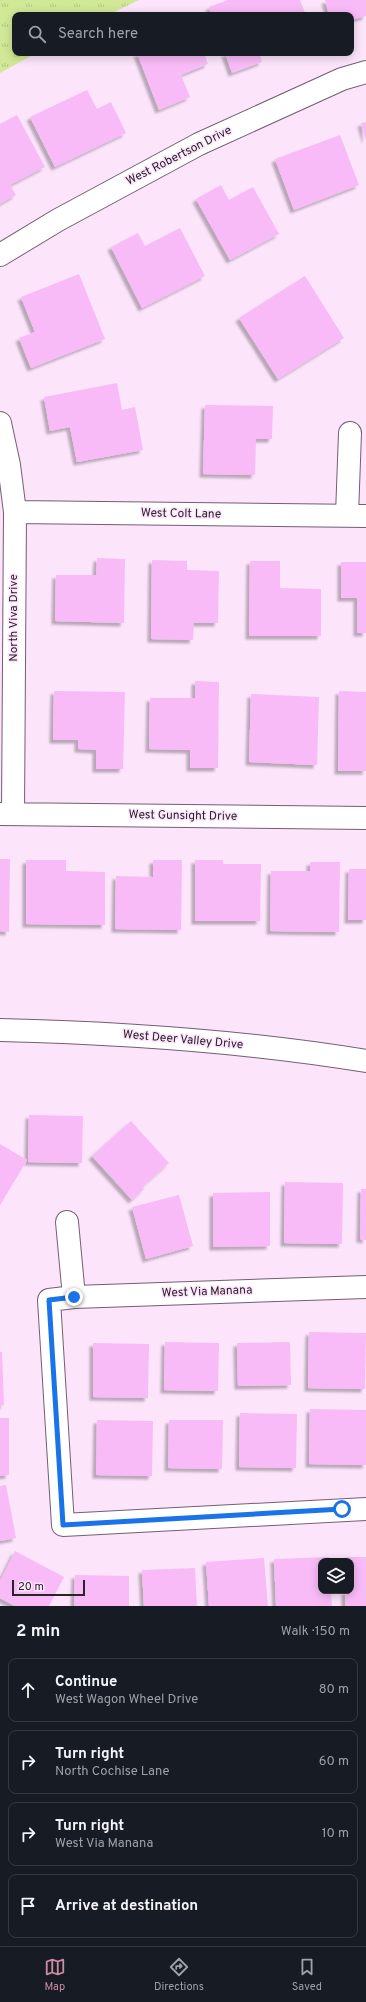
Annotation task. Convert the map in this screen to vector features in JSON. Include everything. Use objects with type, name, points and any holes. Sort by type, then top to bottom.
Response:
[{"type":"street","name":"West Robertson Drive","points":[[0,255],[58,220],[199,144],[342,79],[366,72]]},
{"type":"street","name":"North Viva Drive","points":[[0,423],[9,465],[15,512],[7,814]]},
{"type":"street","name":"West Colt Lane","points":[[15,512],[356,516],[350,433]]},
{"type":"street","name":"West Gunsight Drive","points":[[7,814],[366,818]]},
{"type":"street","name":"West Deer Valley Drive","points":[[0,1030],[123,1035],[207,1041],[366,1061]]},
{"type":"street","points":[[67,1222],[74,1297]]},
{"type":"street","name":"West Via Manana","points":[[366,1287],[74,1297],[49,1300],[63,1525],[366,1509]]},
{"type":"green space","points":[[0,0],[139,0],[114,12],[12,12],[12,56],[31,56],[0,73]]},
{"type":"building","points":[[228,0],[300,0],[305,12],[210,12],[209,7]]},
{"type":"building","points":[[325,0],[366,0],[366,16],[354,19],[354,12],[328,12]]},
{"type":"building","points":[[138,56],[205,56],[208,64],[181,75],[190,97],[159,110]]},
{"type":"building","points":[[226,56],[260,56],[262,62],[232,73]]},
{"type":"building","points":[[87,90],[97,109],[111,102],[126,133],[55,167],[30,117]]},
{"type":"building","points":[[17,115],[45,167],[10,185],[16,195],[0,204],[0,124]]},
{"type":"building","points":[[366,122],[366,141],[361,123]]},
{"type":"building","points":[[340,135],[359,185],[294,210],[275,159]]},
{"type":"building","points":[[221,185],[229,200],[253,187],[279,234],[230,260],[196,199]]},
{"type":"building","points":[[180,228],[205,276],[142,308],[111,247],[138,233],[145,246]]},
{"type":"building","points":[[79,274],[105,339],[31,368],[19,338],[35,332],[21,297]]},
{"type":"building","points":[[305,276],[344,338],[278,379],[239,318]]},
{"type":"building","points":[[117,383],[122,410],[135,407],[143,450],[77,462],[70,427],[50,431],[44,397]]},
{"type":"building","points":[[205,405],[273,406],[272,439],[256,439],[255,475],[203,474]]},
{"type":"building","points":[[97,558],[125,559],[124,623],[55,621],[56,575],[96,575]]},
{"type":"building","points":[[152,560],[187,561],[187,570],[219,571],[218,623],[194,623],[193,640],[151,639]]},
{"type":"building","points":[[250,561],[280,561],[280,588],[321,589],[321,636],[249,636]]},
{"type":"building","points":[[341,562],[366,562],[366,633],[357,633],[357,598],[341,598]]},
{"type":"building","points":[[195,681],[219,682],[218,768],[190,768],[190,750],[149,749],[150,698],[195,698]]},
{"type":"building","points":[[54,691],[125,692],[123,769],[96,769],[96,750],[78,749],[78,740],[53,740]]},
{"type":"building","points":[[339,691],[366,692],[366,771],[338,771]]},
{"type":"building","points":[[251,694],[319,697],[317,765],[249,762]]},
{"type":"building","points":[[0,859],[10,859],[9,932],[0,931]]},
{"type":"building","points":[[26,860],[66,860],[66,871],[105,872],[105,925],[26,924]]},
{"type":"building","points":[[153,860],[182,860],[181,930],[115,929],[116,876],[153,877]]},
{"type":"building","points":[[195,860],[223,860],[223,864],[261,864],[260,921],[195,921]]},
{"type":"building","points":[[310,862],[340,862],[339,932],[270,931],[271,871],[310,871]]},
{"type":"building","points":[[349,869],[366,869],[366,920],[348,920]]},
{"type":"building","points":[[29,1115],[83,1116],[82,1163],[28,1162]]},
{"type":"building","points":[[131,1121],[169,1163],[142,1187],[144,1189],[132,1200],[92,1156]]},
{"type":"building","points":[[0,1144],[27,1160],[0,1205]]},
{"type":"building","points":[[285,1182],[343,1183],[342,1244],[284,1243]]},
{"type":"building","points":[[361,1189],[366,1189],[366,1240],[360,1239]]},
{"type":"building","points":[[270,1192],[270,1246],[213,1247],[213,1193]]},
{"type":"building","points":[[179,1195],[193,1246],[146,1259],[132,1207]]},
{"type":"building","points":[[309,1332],[366,1333],[365,1389],[308,1388]]},
{"type":"building","points":[[165,1342],[219,1343],[218,1391],[164,1390]]},
{"type":"building","points":[[290,1342],[291,1385],[238,1386],[237,1343]]},
{"type":"building","points":[[93,1343],[149,1344],[148,1398],[93,1397]]},
{"type":"building","points":[[0,1352],[2,1352],[4,1405],[0,1406]]},
{"type":"building","points":[[310,1409],[366,1410],[366,1465],[309,1464]]},
{"type":"building","points":[[240,1413],[297,1414],[296,1468],[239,1467]]},
{"type":"building","points":[[0,1418],[9,1418],[9,1475],[0,1476]]},
{"type":"building","points":[[97,1420],[153,1421],[152,1476],[96,1475]]},
{"type":"building","points":[[169,1420],[223,1420],[222,1469],[168,1468]]},
{"type":"building","points":[[6,1485],[16,1538],[0,1541],[0,1486]]},
{"type":"building","points":[[15,1551],[64,1577],[49,1606],[15,1606],[0,1598],[0,1581]]},
{"type":"building","points":[[329,1557],[318,1558],[318,1594],[331,1594],[332,1606],[276,1606],[274,1559]]},
{"type":"building","points":[[366,1557],[366,1606],[345,1606],[345,1594],[354,1594],[354,1558],[346,1558]]},
{"type":"building","points":[[264,1558],[268,1606],[209,1606],[206,1562]]},
{"type":"building","points":[[195,1568],[197,1606],[144,1606],[142,1570]]},
{"type":"building","points":[[75,1575],[129,1576],[129,1606],[74,1606]]},
{"type":"route","points":[[74,1297],[49,1300],[63,1525],[342,1509]]}]
